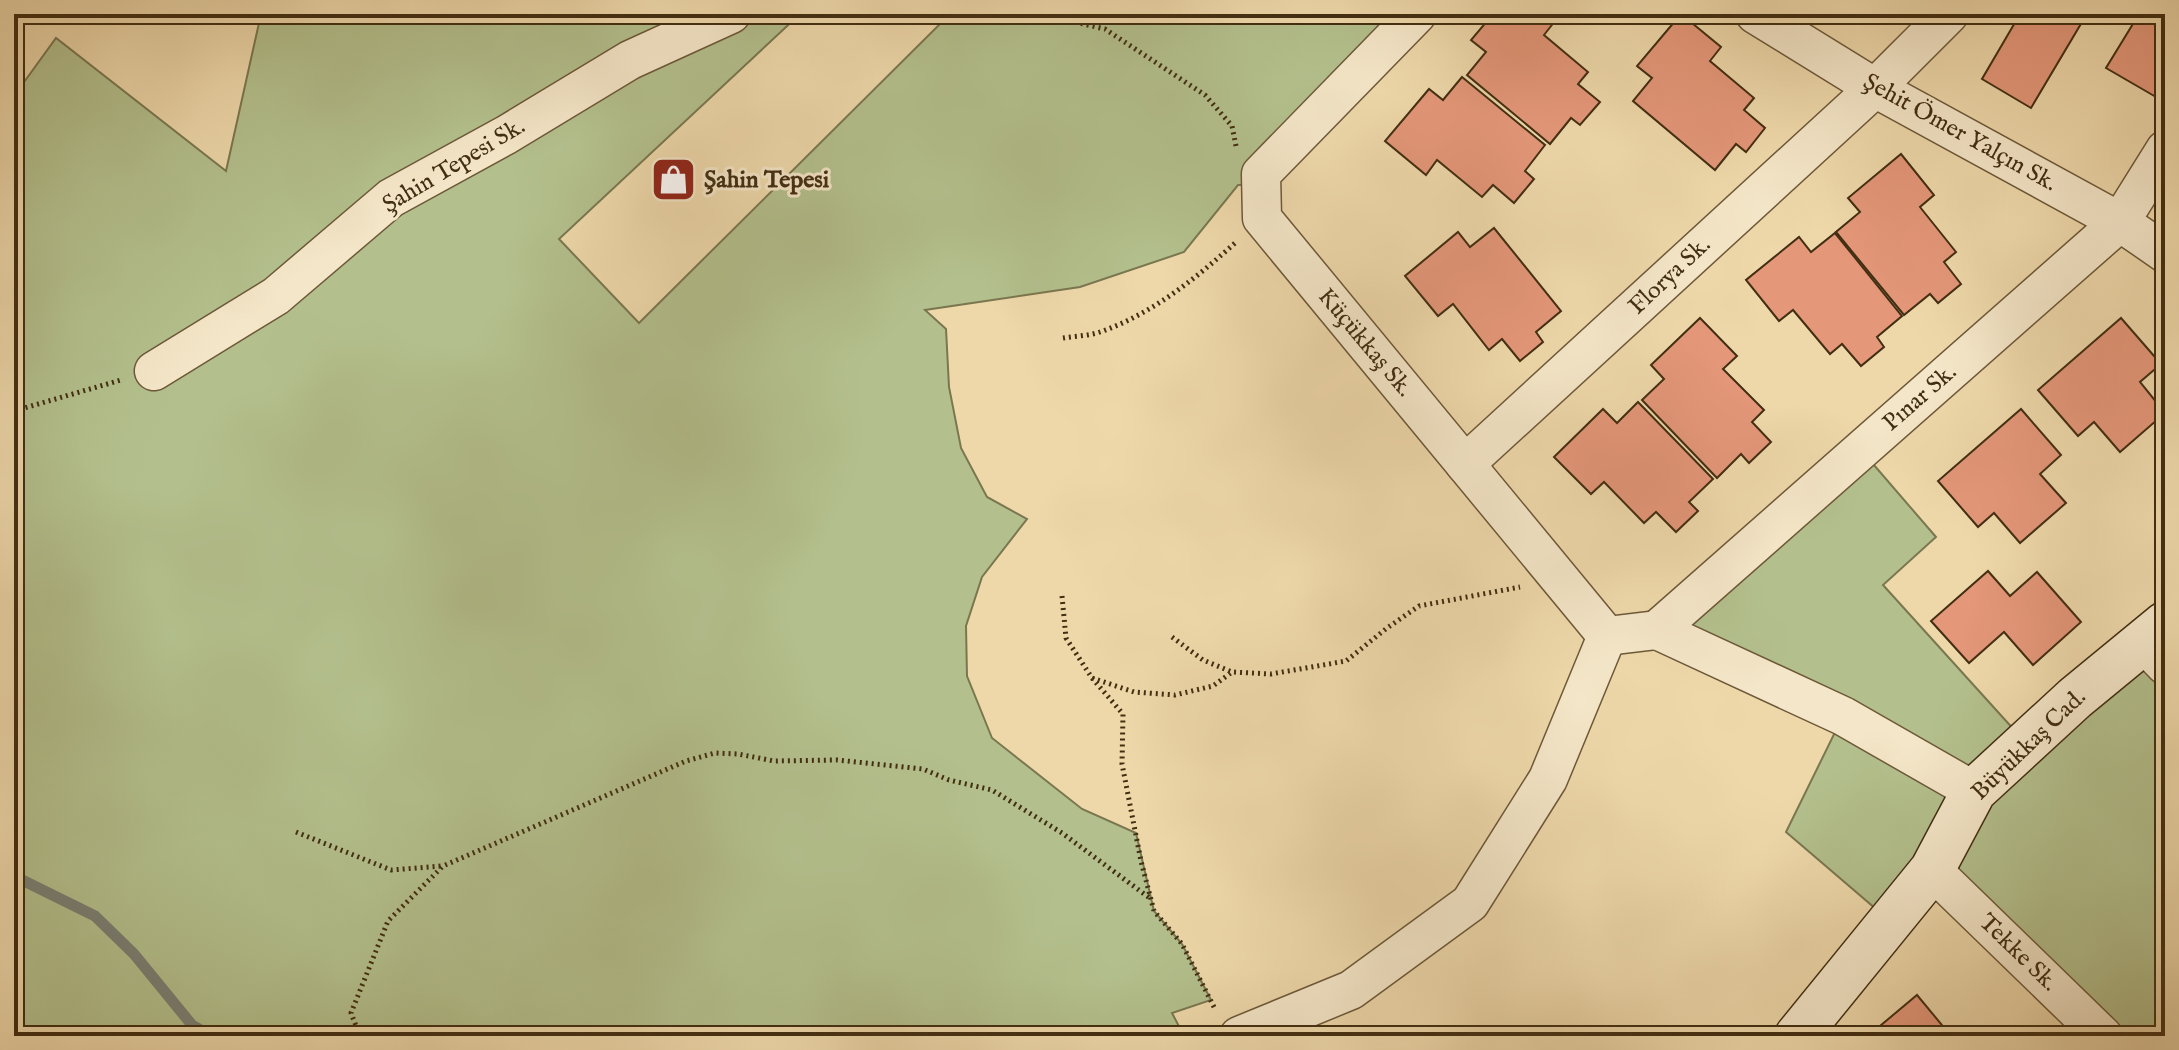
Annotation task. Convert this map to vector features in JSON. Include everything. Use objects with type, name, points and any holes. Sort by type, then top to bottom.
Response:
[{"type":"street","name":"Şahin Tepesi Sk.","points":[[154,371],[276,296],[391,198],[506,135],[630,60],[731,14]]},
{"type":"street","points":[[1262,201],[1261,174],[1417,14]]},
{"type":"street","name":"Şehit Ömer Yalçın Sk.","points":[[1755,14],[1875,88],[2120,222],[2165,253]]},
{"type":"street","name":"Florya Sk.","points":[[1465,464],[1875,88],[1949,14]]},
{"type":"street","name":"Pınar Sk.","points":[[1657,630],[2120,222],[2165,150]]},
{"type":"street","name":"Küçükkaş Sk.","points":[[1262,201],[1465,464],[1607,636]]},
{"type":"street","points":[[1227,1024],[1351,990],[1470,903],[1548,779],[1607,636],[1657,630],[1843,716],[1974,791]]},
{"type":"street","name":"Büyükkaş Cad.","points":[[1797,1036],[1932,870],[1974,791],[2075,698],[2158,643]]},
{"type":"street","name":"Tekke Sk.","points":[[1932,870],[2103,1036]]},
{"type":"path","points":[[1040,14],[1105,29],[1205,95],[1232,126],[1237,148],[1229,167],[1238,185],[1262,201],[1194,280],[1143,312],[1098,333],[1063,338]]},
{"type":"path","points":[[14,411],[154,371]]},
{"type":"path","points":[[1172,637],[1203,660],[1232,672],[1271,674],[1346,661],[1419,606],[1561,580]]},
{"type":"path","points":[[1062,596],[1066,638],[1092,678],[1123,714],[1122,764],[1154,911],[1182,944],[1227,1024]]},
{"type":"path","points":[[1092,678],[1134,692],[1175,695],[1213,686],[1232,672]]},
{"type":"path","points":[[296,832],[391,870],[443,866],[686,761],[715,753],[774,761],[837,760],[923,769],[949,780],[992,790],[1062,833],[1151,899]]},
{"type":"path","points":[[360,1036],[351,1013],[388,921],[443,866]]},
{"type":"green space","points":[[261,14],[800,14],[559,239],[639,323],[950,14],[1417,14],[1261,185],[1238,185],[1184,252],[1080,287],[925,310],[946,329],[949,387],[961,448],[987,497],[1027,519],[982,577],[966,626],[967,676],[992,738],[1082,809],[1136,833],[1154,911],[1182,944],[1211,1000],[1172,1013],[1184,1036],[14,1036],[14,96],[56,38],[226,171]]},
{"type":"green space","points":[[1861,450],[1936,537],[1883,585],[2026,743],[2143,642],[2165,665],[2165,1036],[2103,1036],[1932,870],[1890,921],[1786,832],[1843,716],[1657,630]]},
{"type":"building","points":[[1493,14],[1547,14],[1555,21],[1544,35],[1588,72],[1578,84],[1600,102],[1580,125],[1571,118],[1550,144],[1467,75],[1486,52],[1471,40]]},
{"type":"building","points":[[1681,14],[1721,47],[1710,61],[1754,98],[1744,110],[1765,128],[1746,152],[1736,144],[1715,170],[1633,101],[1652,78],[1637,66]]},
{"type":"building","points":[[2020,14],[2068,14],[2082,22],[2031,108],[1982,79]]},
{"type":"building","points":[[2139,14],[2165,14],[2165,82],[2156,97],[2106,68]]},
{"type":"building","points":[[1462,77],[1545,145],[1525,171],[1534,179],[1514,203],[1493,185],[1482,197],[1437,160],[1426,175],[1385,141],[1429,89],[1443,100]]},
{"type":"building","points":[[1901,154],[1934,195],[1920,207],[1956,252],[1944,262],[1961,284],[1938,303],[1930,294],[1904,315],[1836,232],[1860,212],[1848,198]]},
{"type":"building","points":[[1494,228],[1561,311],[1536,332],[1543,342],[1520,361],[1502,339],[1489,350],[1453,304],[1438,316],[1405,276],[1458,232],[1470,247]]},
{"type":"building","points":[[1835,233],[1902,316],[1877,337],[1884,347],[1861,366],[1842,344],[1830,354],[1793,310],[1779,321],[1746,280],[1799,237],[1811,252]]},
{"type":"building","points":[[1700,318],[1737,356],[1723,369],[1764,410],[1752,422],[1771,442],[1749,463],[1741,454],[1717,478],[1642,400],[1664,379],[1651,365]]},
{"type":"building","points":[[2121,318],[2161,364],[2140,382],[2165,413],[2120,452],[2094,422],[2078,436],[2038,390]]},
{"type":"building","points":[[1638,402],[1713,479],[1689,502],[1698,511],[1676,532],[1656,512],[1644,523],[1604,482],[1591,494],[1554,457],[1603,409],[1617,423]]},
{"type":"building","points":[[2021,409],[2061,455],[2040,474],[2066,503],[2020,543],[1994,513],[1978,527],[1938,481]]},
{"type":"building","points":[[1988,571],[2010,596],[2037,572],[2081,622],[2033,665],[2004,632],[1969,663],[1931,621]]},
{"type":"building","points":[[1917,995],[1951,1036],[1868,1036]]},
{"type":"waterway","points":[[14,876],[95,916],[134,954],[192,1025],[211,1036]]},
{"type":"place","name":"Şahin Tepesi","points":[[673,180]]}]
